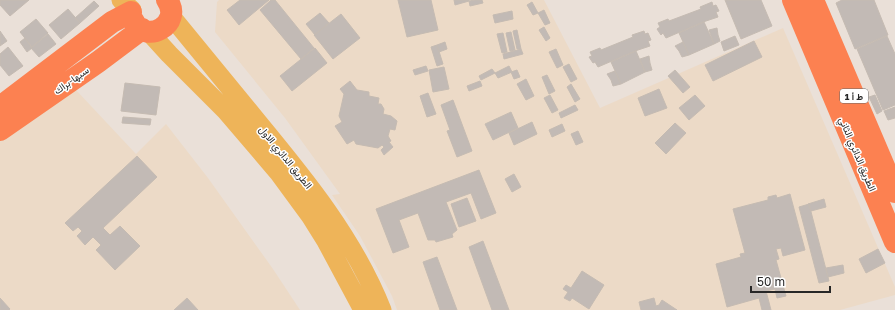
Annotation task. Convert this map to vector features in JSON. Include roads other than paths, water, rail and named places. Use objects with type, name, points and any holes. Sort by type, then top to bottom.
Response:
[{"type":"highway","name":"الطريق الدائري الثاني","points":[[793,0],[895,242]]},
{"type":"highway","name":"الطريق الدائري الثاني","points":[[814,0],[895,192]]},
{"type":"highway","points":[[135,14],[160,29],[165,26],[174,7]]},
{"type":"highway","name":"سبها-براك","points":[[0,107],[112,22],[135,14]]},
{"type":"highway","name":"سبها-براك","points":[[0,130],[98,62],[135,14]]},
{"type":"main road","name":"الطريق الدائري الاول","points":[[174,7],[311,188],[358,259],[382,310]]},
{"type":"main road","name":"الطريق الدائري الاول","points":[[135,14],[169,54],[226,111],[278,172],[311,217],[326,241],[363,310]]}]
